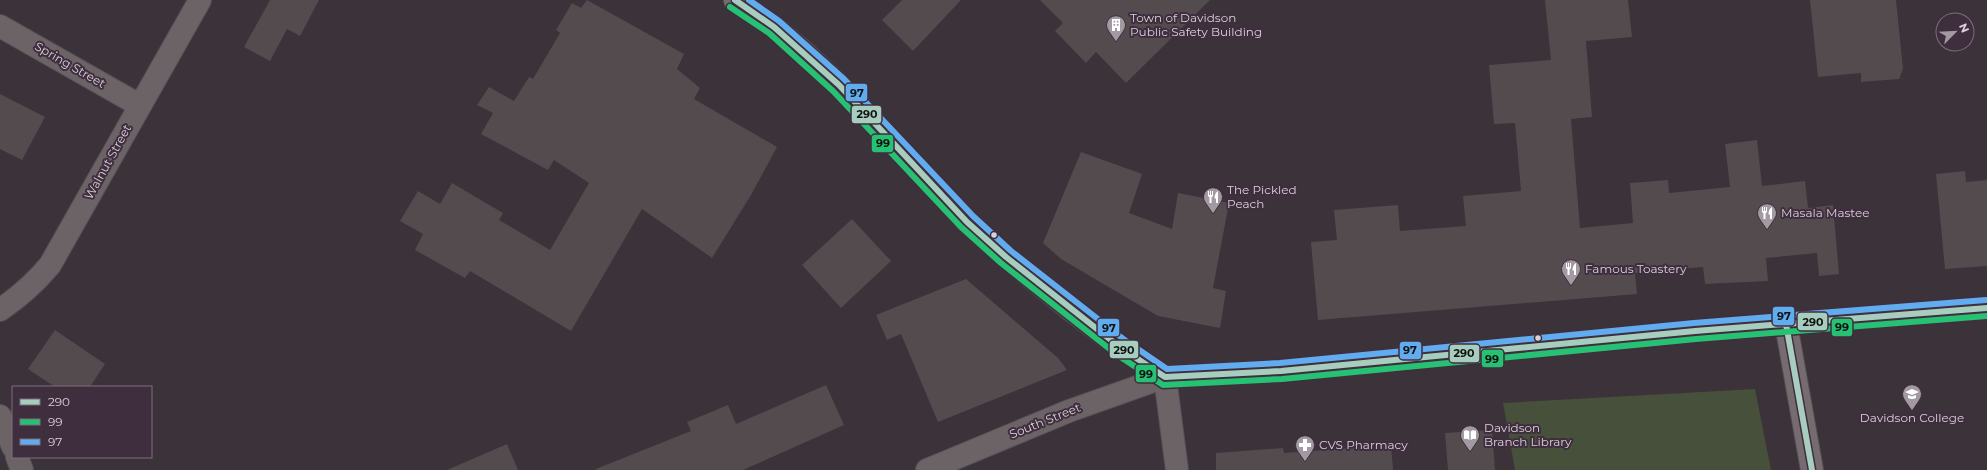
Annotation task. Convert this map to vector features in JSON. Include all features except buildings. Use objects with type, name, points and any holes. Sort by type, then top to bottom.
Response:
[{"type":"main road","points":[[735,0],[774,27],[839,85],[967,222],[1006,257],[1120,348],[1165,377],[1280,371],[1695,331],[1987,308]]},
{"type":"main road","points":[[1786,324],[1812,470]]},
{"type":"street","name":"Walnut Street","points":[[0,310],[36,282],[50,265],[139,105],[200,0]]},
{"type":"street","name":"Spring Street","points":[[0,26],[139,105]]},
{"type":"street","name":"South Street","points":[[927,470],[1069,411],[1165,377]]},
{"type":"street","points":[[1165,377],[1177,470]]},
{"type":"street","points":[[0,416],[12,446]]},
{"type":"street","points":[[17,458],[22,470]]},
{"type":"green space","points":[[1755,389],[1771,470],[1515,470],[1503,403]]},
{"type":"transit line","name":"290","points":[[735,0],[774,27],[839,85],[967,222],[1006,257],[1121,348],[1165,377],[1281,371],[1695,331],[1987,308]]},
{"type":"transit line","name":"97","points":[[749,0],[779,21],[844,79],[973,216],[1011,251],[1126,341],[1167,369],[1280,363],[1694,323],[1986,300]]},
{"type":"transit line","name":"99","points":[[730,7],[769,33],[833,91],[961,227],[1001,263],[1116,354],[1163,385],[1282,379],[1696,339],[1987,316]]},
{"type":"transit line","name":"290","points":[[1786,324],[1812,470]]},
{"type":"place","name":"Town of Davidson Public Safety Building","points":[[1116,42]]},
{"type":"place","name":"The Pickled Peach","points":[[1213,214]]},
{"type":"place","name":"Masala Mastee","points":[[1767,230]]},
{"type":"place","name":"Famous Toastery","points":[[1571,286]]},
{"type":"place","name":"Davidson College","points":[[1912,411]]},
{"type":"place","name":"Davidson Branch Library","points":[[1470,452]]},
{"type":"place","name":"CVS Pharmacy","points":[[1305,462]]}]
